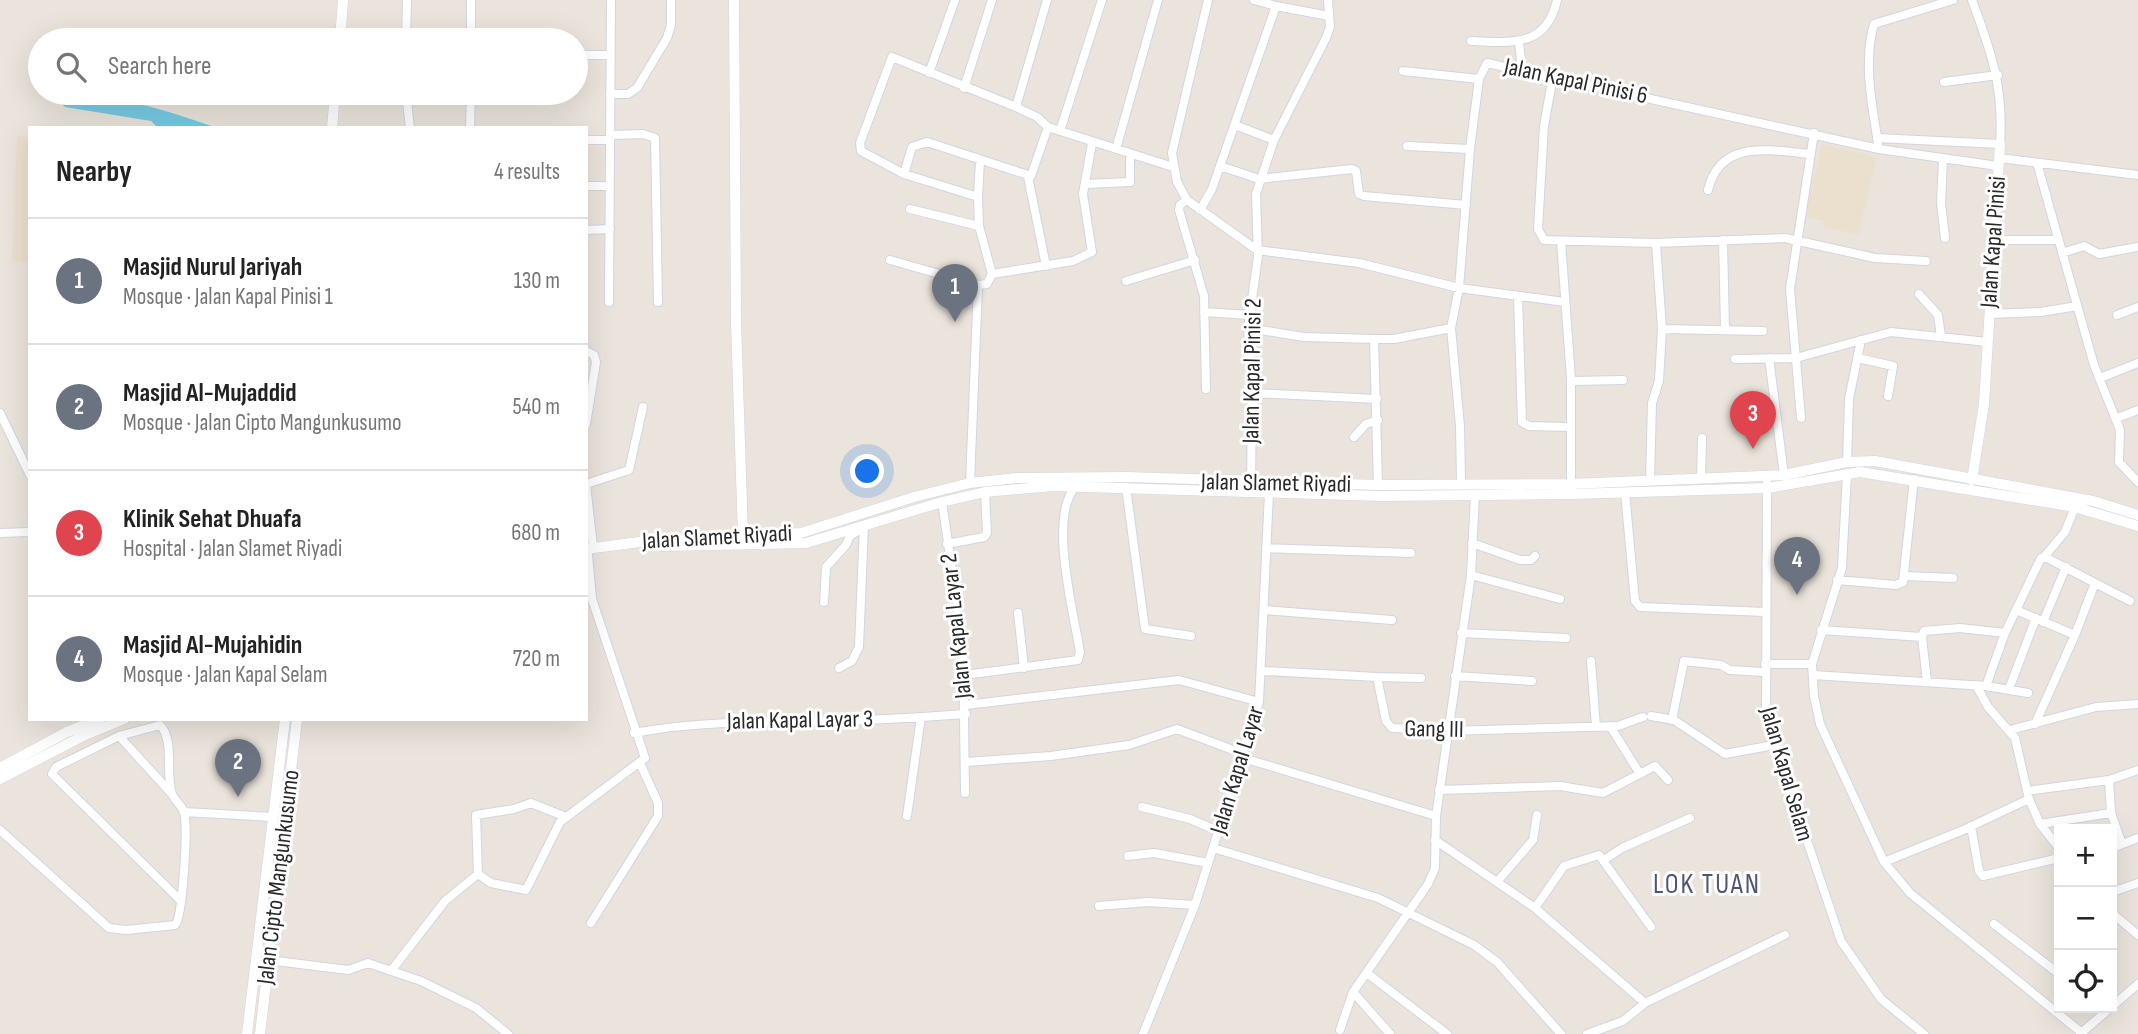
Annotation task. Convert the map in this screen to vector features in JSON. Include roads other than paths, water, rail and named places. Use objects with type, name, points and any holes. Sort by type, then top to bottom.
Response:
[{"type":"street","points":[[341,28],[343,0]]},
{"type":"street","points":[[406,28],[407,0]]},
{"type":"street","points":[[471,0],[471,28]]},
{"type":"street","points":[[609,302],[611,0]]},
{"type":"street","points":[[610,94],[628,94],[638,88],[667,38],[671,25],[671,0]]},
{"type":"street","points":[[734,0],[736,322],[743,536]]},
{"type":"street","points":[[929,73],[955,0]]},
{"type":"street","points":[[964,88],[992,0]]},
{"type":"street","points":[[1016,107],[1047,0]]},
{"type":"street","points":[[1060,131],[1102,0]]},
{"type":"street","points":[[1116,149],[1158,0]]},
{"type":"street","points":[[1208,0],[1175,138],[1173,167],[1187,200],[1258,250],[1359,263],[1459,288],[1565,302]]},
{"type":"street","points":[[1254,0],[1329,16]]},
{"type":"street","name":"Jalan Kapal Pinisi 2","points":[[1251,488],[1252,393],[1248,328],[1258,250],[1256,194],[1274,141],[1326,38],[1328,0]]},
{"type":"street","points":[[1471,41],[1519,42],[1535,37],[1548,23],[1557,0]]},
{"type":"street","points":[[1879,149],[1871,99],[1870,62],[1874,24],[1953,0]]},
{"type":"street","name":"Jalan Kapal Pinisi","points":[[1970,488],[1984,404],[2001,98],[1998,75],[1972,0]]},
{"type":"street","points":[[1200,210],[1220,166],[1276,6]]},
{"type":"street","points":[[1519,42],[1522,69]]},
{"type":"street","points":[[588,54],[610,55]]},
{"type":"street","points":[[978,197],[904,174],[863,153],[860,144],[892,57],[898,57],[964,88],[1016,107],[1037,117],[1048,127],[1173,167]]},
{"type":"street","name":"Jalan Kapal Pinisi 6","points":[[1461,482],[1460,426],[1451,328],[1459,288],[1470,149],[1479,79],[1487,62],[1879,149],[1943,160],[2037,163],[2138,174]]},
{"type":"street","points":[[1403,71],[1479,79]]},
{"type":"street","points":[[1944,82],[1998,75]]},
{"type":"street","points":[[1553,76],[1544,126],[1538,229],[1544,240],[1656,243],[1800,239],[1875,258],[1926,261]]},
{"type":"street","points":[[332,126],[334,105]]},
{"type":"street","points":[[407,105],[410,126]]},
{"type":"street","points":[[470,126],[471,105]]},
{"type":"street","points":[[1235,125],[1274,141]]},
{"type":"street","points":[[904,174],[912,147],[920,143],[932,143],[1028,177],[1035,173],[1048,127]]},
{"type":"street","points":[[1801,418],[1790,289],[1800,239],[1814,133]]},
{"type":"street","points":[[588,140],[643,134],[655,138],[658,302]]},
{"type":"street","points":[[1877,138],[2000,144]]},
{"type":"street","points":[[992,274],[1073,261],[1092,252],[1083,202],[1092,143]]},
{"type":"street","points":[[1407,146],[1470,149]]},
{"type":"street","points":[[1708,190],[1712,176],[1719,166],[1744,152],[1764,149],[1810,154]]},
{"type":"street","points":[[1085,184],[1130,182],[1130,155]]},
{"type":"street","points":[[890,260],[978,285],[989,282],[992,274],[979,226],[980,160]]},
{"type":"street","points":[[1943,160],[1941,203],[1945,238]]},
{"type":"street","points":[[2037,163],[2077,306],[2100,377],[2117,418],[2122,439],[2119,462],[2138,482]]},
{"type":"street","points":[[1220,166],[1259,179],[1352,169],[1356,172],[1359,194],[1364,197],[1466,205]]},
{"type":"street","points":[[1028,177],[1046,266]]},
{"type":"street","points":[[588,186],[610,186]]},
{"type":"street","points":[[1187,200],[1180,205],[1179,210],[1203,288],[1206,389]]},
{"type":"street","points":[[910,209],[979,226]]},
{"type":"street","points":[[588,230],[610,229]]},
{"type":"street","points":[[1723,240],[1725,328]]},
{"type":"street","points":[[1994,240],[2058,240]]},
{"type":"street","points":[[1561,241],[1571,381],[1571,489]]},
{"type":"street","points":[[1650,481],[1652,403],[1659,381],[1662,329],[1656,243]]},
{"type":"street","points":[[2062,253],[2084,246],[2099,254],[2138,247]]},
{"type":"street","points":[[1126,281],[1195,260]]},
{"type":"street","points":[[970,483],[978,285]]},
{"type":"street","points":[[1919,294],[1938,315],[1941,336]]},
{"type":"street","points":[[1518,297],[1522,422],[1529,426],[1570,427]]},
{"type":"street","points":[[1989,314],[2041,312],[2077,306]]},
{"type":"street","points":[[2118,315],[2138,307]]},
{"type":"street","points":[[1204,312],[1250,315]]},
{"type":"street","points":[[1248,328],[1304,337],[1394,339],[1451,328]]},
{"type":"street","points":[[1662,329],[1725,328],[1763,331]]},
{"type":"street","points":[[1735,359],[1796,358],[1891,332],[1988,342]]},
{"type":"street","points":[[1374,339],[1378,485]]},
{"type":"street","points":[[1861,340],[1849,399],[1842,568],[1812,664],[1820,724],[1884,862],[1910,893],[2081,1032],[2101,1013]]},
{"type":"street","points":[[588,352],[594,355],[596,362],[588,402]]},
{"type":"street","points":[[1769,358],[1784,475]]},
{"type":"street","points":[[1858,358],[1893,366],[1888,396]]},
{"type":"street","points":[[2100,377],[2138,363]]},
{"type":"street","points":[[1571,381],[1623,380]]},
{"type":"street","points":[[1252,393],[1377,399]]},
{"type":"street","points":[[588,483],[629,470],[643,407]]},
{"type":"street","points":[[2117,418],[2138,410]]},
{"type":"street","points":[[0,413],[28,471]]},
{"type":"street","points":[[1354,437],[1366,424],[1378,420]]},
{"type":"street","points":[[1701,479],[1702,438]]},
{"type":"street","name":"Jalan Slamet Riyadi","points":[[588,551],[655,540],[782,536],[820,529],[880,507],[970,483],[1251,488],[1461,482],[1625,492],[1768,488],[1875,461],[1972,476],[2093,501],[2138,515]]},
{"type":"street","name":"Jalan Slamet Riyadi","points":[[588,551],[657,546],[784,546],[806,543],[942,502],[1017,483],[1074,476],[1251,488],[1269,493],[1475,495],[1650,481],[1784,475],[1847,468],[2075,508],[2138,526]]},
{"type":"street","name":"Jalan Kapal Selam","points":[[1767,476],[1764,708],[1773,745],[1841,941],[1881,999],[1924,1034]]},
{"type":"street","points":[[1838,580],[1901,585],[1905,576],[1914,480]]},
{"type":"street","points":[[965,675],[1072,662],[1080,656],[1065,559],[1065,511],[1077,485]]},
{"type":"street","points":[[1126,486],[1145,629],[1191,636]]},
{"type":"street","points":[[947,544],[984,537],[985,492]]},
{"type":"street","points":[[1625,492],[1636,601],[1640,607],[1765,612]]},
{"type":"street","name":"Jalan Kapal Layar","points":[[1143,1034],[1195,905],[1240,755],[1259,702],[1263,671],[1269,493]]},
{"type":"street","points":[[1340,1030],[1353,992],[1368,974],[1407,911],[1433,876],[1439,790],[1471,575],[1475,495]]},
{"type":"street","name":"Jalan Kapal Layar 2","points":[[942,502],[965,675],[965,793]]},
{"type":"street","points":[[2054,842],[2040,824],[2028,795],[2019,750],[2010,730],[1988,707],[1981,685],[2038,561],[2065,532],[2075,508]]},
{"type":"street","points":[[824,603],[826,567],[846,545],[850,536],[864,526]]},
{"type":"street","points":[[839,668],[852,661],[859,647],[864,526]]},
{"type":"street","points":[[0,533],[28,532]]},
{"type":"street","points":[[1472,543],[1520,560],[1531,560],[1535,556]]},
{"type":"street","points":[[1266,548],[1410,553]]},
{"type":"street","points":[[478,874],[491,883],[526,890],[555,827],[640,763],[644,754],[634,733],[592,599],[588,551]]},
{"type":"street","points":[[2044,557],[2130,601]]},
{"type":"street","points":[[2009,689],[2066,567]]},
{"type":"street","points":[[1471,575],[1560,599]]},
{"type":"street","points":[[1905,576],[1953,578]]},
{"type":"street","points":[[2035,724],[2095,583]]},
{"type":"street","points":[[1265,610],[1392,620]]},
{"type":"street","points":[[2015,610],[2075,635]]},
{"type":"street","points":[[1018,613],[1024,668]]},
{"type":"street","points":[[1927,682],[1922,637],[1924,631],[1939,629],[2005,633]]},
{"type":"street","points":[[1821,630],[1922,637]]},
{"type":"street","points":[[1461,633],[1566,638]]},
{"type":"street","points":[[1591,661],[1596,727]]},
{"type":"street","points":[[1773,745],[1723,753],[1672,720],[1685,661],[1723,666],[1730,670],[1812,664]]},
{"type":"street","points":[[1263,671],[1422,678]]},
{"type":"street","points":[[1813,675],[1981,685],[2028,693]]},
{"type":"street","points":[[1455,676],[1532,681]]},
{"type":"street","name":"Gang III","points":[[1377,677],[1388,726],[1447,731],[1596,727],[1647,717],[1672,720]]},
{"type":"street","name":"Jalan Kapal Layar 3","points":[[634,733],[679,724],[921,718],[1179,680],[1259,702]]},
{"type":"street","points":[[2010,730],[2096,707],[2138,704]]},
{"type":"street","points":[[907,816],[921,718]]},
{"type":"street","points":[[0,768],[67,732],[95,721]]},
{"type":"street","points":[[0,779],[83,736],[119,721]]},
{"type":"street","name":"Jalan Cipto Mangunkusumo","points":[[247,1034],[285,721]]},
{"type":"street","name":"Jalan Cipto Mangunkusumo","points":[[260,1034],[297,721]]},
{"type":"street","points":[[172,795],[163,728],[155,724],[119,736],[56,767],[52,774],[181,901]]},
{"type":"street","points":[[1610,726],[1640,774]]},
{"type":"street","points":[[966,762],[1051,756],[1129,744],[1177,729],[1240,755],[1436,816]]},
{"type":"street","points":[[0,830],[109,928],[126,930],[178,923],[184,813],[172,795],[119,736]]},
{"type":"street","points":[[591,923],[658,816],[658,803],[640,763]]},
{"type":"street","points":[[1439,790],[1560,786],[1603,793],[1655,766],[1668,780]]},
{"type":"street","points":[[1884,862],[1971,826],[2028,795],[2109,780],[2138,770]]},
{"type":"street","points":[[2109,780],[2111,813],[2122,844]]},
{"type":"street","points":[[478,874],[474,816],[531,803],[566,817]]},
{"type":"street","points":[[1142,807],[1190,819],[1218,831]]},
{"type":"street","points":[[184,813],[273,817]]},
{"type":"street","points":[[2040,824],[2111,813]]},
{"type":"street","points":[[1497,882],[1533,840],[1537,815]]},
{"type":"street","points":[[1604,860],[1622,848],[1690,818]]},
{"type":"street","points":[[1971,826],[1979,871],[1983,876],[2054,859]]},
{"type":"street","points":[[2117,846],[2138,838]]},
{"type":"street","points":[[1435,840],[1535,908],[1645,1003]]},
{"type":"street","points":[[1213,848],[1378,898],[1474,945],[1497,962],[1561,1034]]},
{"type":"street","points":[[1128,856],[1154,853],[1208,863]]},
{"type":"street","points":[[1535,908],[1564,866],[1596,855],[1604,860],[1651,927]]},
{"type":"street","points":[[391,971],[446,901],[478,874]]},
{"type":"street","points":[[2117,890],[2138,883]]},
{"type":"street","points":[[1099,906],[1148,902],[1195,905]]},
{"type":"street","points":[[2117,917],[2138,935]]},
{"type":"street","points":[[1994,924],[2054,970]]},
{"type":"street","points":[[1587,1034],[1623,1021],[1645,1003],[1785,936]]},
{"type":"street","points":[[268,960],[348,970],[365,962],[421,981],[486,1013],[508,1034]]},
{"type":"street","points":[[1368,974],[1447,1034]]},
{"type":"street","points":[[2117,1000],[2138,984]]},
{"type":"street","points":[[1353,992],[1390,1034]]},
{"type":"water","points":[[63,105],[143,105],[211,126],[156,126],[151,121]]},
{"type":"place","name":"Masjid Nurul Jariyah","points":[[955,322]]},
{"type":"place","name":"Klinik Sehat Dhuafa","points":[[1753,449]]},
{"type":"place","name":"Masjid Al-Mujahidin","points":[[1797,595]]},
{"type":"place","name":"Masjid Al-Mujaddid","points":[[238,797]]},
{"type":"district","name":"LOK TUAN","points":[[1707,884]]}]
